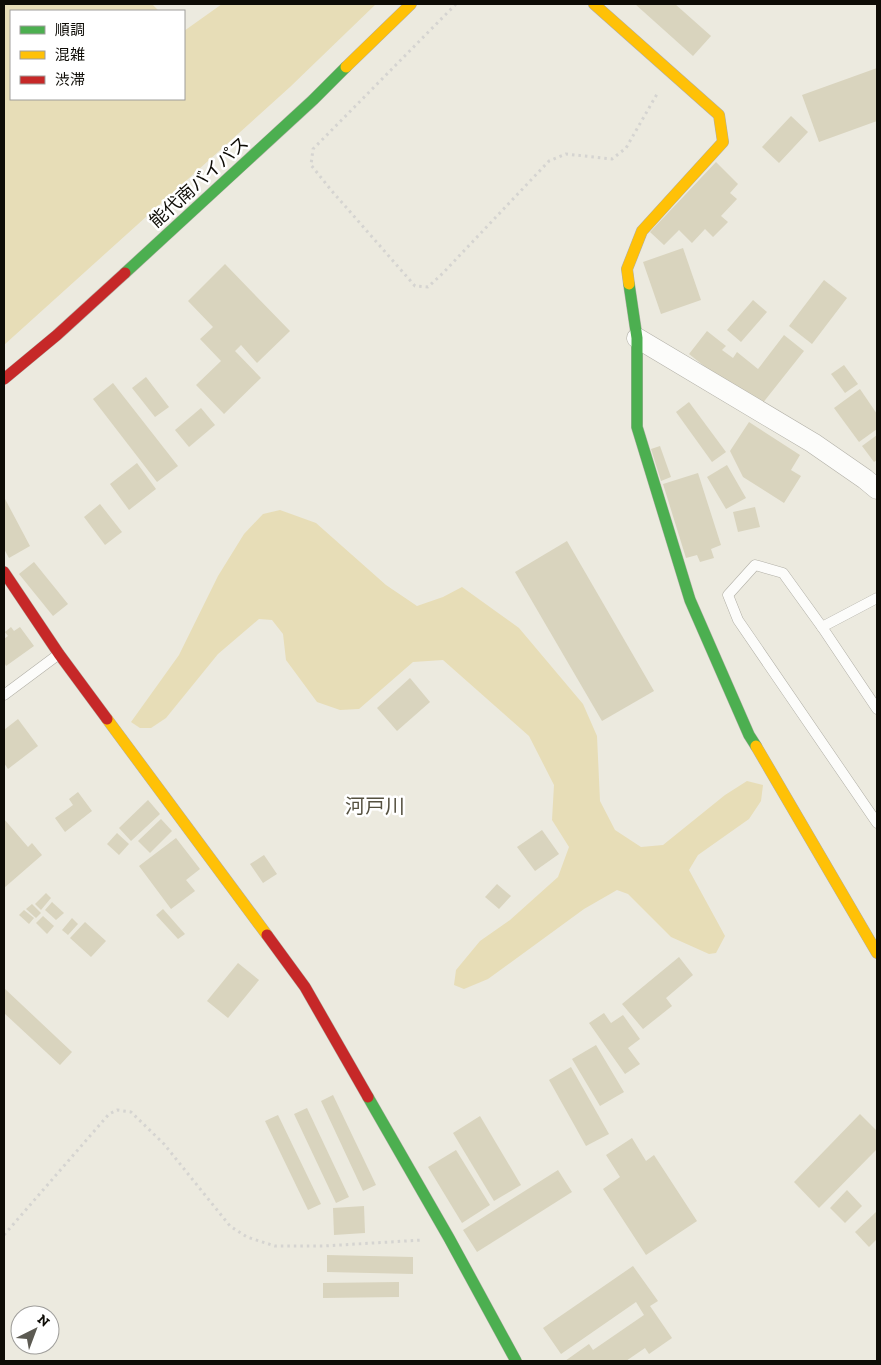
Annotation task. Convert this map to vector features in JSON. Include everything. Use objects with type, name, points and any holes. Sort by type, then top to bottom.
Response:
[{"type":"main road","name":"能代南バイパス","points":[[4,379],[64,328],[299,114],[411,4]]},
{"type":"main road","points":[[594,4],[719,114],[723,142],[642,231],[627,269],[636,338],[637,427],[690,600],[749,735],[877,953]]},
{"type":"main road","points":[[4,572],[58,654],[305,987],[449,1238],[516,1361]]},
{"type":"street","points":[[636,338],[873,480]]},
{"type":"lane","points":[[877,709],[822,627],[782,573],[755,565],[728,595],[738,620],[877,823]]},
{"type":"lane","points":[[822,627],[877,598]]},
{"type":"lane","points":[[4,695],[58,654]]},
{"type":"path","points":[[456,4],[313,149],[311,165],[416,286],[428,287],[549,161],[566,154],[612,159],[626,148],[670,72]]},
{"type":"path","points":[[4,1235],[108,1114],[117,1110],[131,1112],[164,1144],[230,1226],[247,1238],[276,1246],[324,1246],[449,1238]]},
{"type":"shaded area","points":[[4,4],[152,4],[158,10],[10,10],[10,100],[185,100],[185,30],[222,4],[376,4],[290,87],[4,345]]},
{"type":"shaded area","points":[[280,510],[316,523],[386,585],[417,606],[443,597],[462,587],[519,628],[583,704],[597,736],[600,801],[615,830],[641,847],[663,845],[725,795],[747,781],[763,785],[761,801],[749,819],[698,855],[689,870],[725,936],[716,953],[709,954],[671,937],[628,894],[617,890],[584,909],[488,979],[464,989],[454,985],[456,970],[480,941],[510,920],[558,877],[569,847],[552,820],[554,785],[529,736],[443,660],[413,662],[359,709],[340,710],[317,702],[286,660],[283,634],[272,620],[259,619],[218,654],[166,718],[151,728],[140,728],[131,722],[179,655],[218,576],[244,534],[263,514]]},
{"type":"building","points":[[635,4],[675,4],[711,36],[693,56]]},
{"type":"building","points":[[877,68],[877,121],[819,142],[802,95]]},
{"type":"building","points":[[791,116],[808,132],[779,163],[762,147]]},
{"type":"building","points":[[716,162],[738,184],[730,193],[737,199],[721,216],[728,222],[713,237],[705,229],[692,243],[679,230],[664,245],[650,232]]},
{"type":"building","points":[[683,248],[701,300],[661,314],[643,262]]},
{"type":"building","points":[[225,264],[290,331],[257,363],[241,345],[235,351],[261,378],[224,414],[196,385],[221,361],[200,339],[213,327],[188,301]]},
{"type":"building","points":[[824,280],[847,298],[812,344],[789,326]]},
{"type":"building","points":[[753,300],[767,312],[741,342],[727,330]]},
{"type":"building","points":[[707,331],[726,346],[722,350],[733,358],[737,352],[758,369],[784,335],[804,351],[758,409],[689,354]]},
{"type":"building","points":[[844,365],[858,384],[845,393],[831,374]]},
{"type":"building","points":[[146,377],[169,407],[155,417],[132,388]]},
{"type":"building","points":[[113,383],[178,466],[157,482],[93,399]]},
{"type":"building","points":[[860,389],[877,414],[877,429],[859,442],[834,408]]},
{"type":"building","points":[[689,402],[726,452],[712,462],[676,412]]},
{"type":"building","points":[[201,408],[215,425],[189,447],[175,430]]},
{"type":"building","points":[[749,422],[800,455],[791,470],[801,476],[784,503],[743,477],[730,451]]},
{"type":"building","points":[[877,435],[877,460],[874,462],[862,446]]},
{"type":"building","points":[[660,446],[671,477],[661,481],[651,449]]},
{"type":"building","points":[[137,463],[156,489],[129,510],[110,484]]},
{"type":"building","points":[[727,465],[746,498],[726,509],[707,477]]},
{"type":"building","points":[[698,473],[721,545],[711,549],[714,558],[700,562],[697,555],[686,558],[663,484]]},
{"type":"building","points":[[4,497],[30,546],[9,558],[4,549]]},
{"type":"building","points":[[100,504],[122,532],[105,545],[84,517]]},
{"type":"building","points":[[755,507],[760,527],[738,532],[733,512]]},
{"type":"building","points":[[567,541],[654,691],[602,721],[515,572]]},
{"type":"building","points":[[34,562],[68,604],[53,616],[19,574]]},
{"type":"building","points":[[11,627],[14,631],[20,627],[34,646],[6,666],[4,662],[4,639],[8,636],[5,632]]},
{"type":"building","points":[[410,678],[430,702],[397,731],[377,708]]},
{"type":"building","points":[[18,719],[38,746],[8,769],[4,763],[4,730]]},
{"type":"building","points":[[78,792],[92,811],[65,832],[55,818],[73,805],[69,799]]},
{"type":"building","points":[[148,800],[160,814],[131,841],[119,828]]},
{"type":"building","points":[[4,819],[28,847],[32,843],[42,855],[4,888]]},
{"type":"building","points":[[161,819],[172,831],[150,853],[138,841]]},
{"type":"building","points":[[542,830],[559,854],[535,871],[517,847]]},
{"type":"building","points":[[117,833],[129,844],[119,855],[107,844]]},
{"type":"building","points":[[176,838],[200,869],[186,880],[195,891],[171,909],[139,866]]},
{"type":"building","points":[[264,855],[277,874],[263,883],[250,864]]},
{"type":"building","points":[[497,884],[511,896],[499,909],[485,897]]},
{"type":"building","points":[[46,893],[51,898],[41,910],[35,904]]},
{"type":"building","points":[[52,902],[64,913],[56,920],[45,910]]},
{"type":"building","points":[[32,904],[41,913],[36,918],[26,909]]},
{"type":"building","points":[[163,909],[185,934],[178,939],[156,915]]},
{"type":"building","points":[[24,910],[34,918],[29,924],[19,915]]},
{"type":"building","points":[[43,916],[54,926],[47,934],[36,923]]},
{"type":"building","points":[[72,918],[78,924],[68,935],[62,930]]},
{"type":"building","points":[[85,922],[106,941],[91,957],[70,938]]},
{"type":"building","points":[[679,957],[693,975],[666,998],[672,1006],[643,1029],[622,1004]]},
{"type":"building","points":[[238,963],[259,980],[228,1018],[207,1001]]},
{"type":"building","points":[[4,988],[72,1052],[60,1065],[4,1013]]},
{"type":"building","points":[[604,1013],[611,1023],[623,1015],[640,1039],[628,1048],[640,1064],[625,1074],[589,1023]]},
{"type":"building","points":[[596,1045],[624,1092],[600,1106],[572,1059]]},
{"type":"building","points":[[571,1067],[609,1134],[586,1146],[549,1080]]},
{"type":"building","points":[[333,1095],[376,1185],[363,1191],[321,1101]]},
{"type":"building","points":[[307,1108],[349,1197],[336,1203],[294,1114]]},
{"type":"building","points":[[860,1114],[877,1131],[877,1149],[819,1208],[794,1182]]},
{"type":"building","points":[[278,1115],[321,1204],[308,1210],[265,1121]]},
{"type":"building","points":[[480,1116],[521,1185],[494,1201],[453,1133]]},
{"type":"building","points":[[632,1138],[646,1161],[654,1155],[697,1221],[646,1255],[603,1189],[620,1177],[606,1155]]},
{"type":"building","points":[[456,1150],[490,1205],[462,1223],[428,1167]]},
{"type":"building","points":[[558,1170],[572,1192],[477,1252],[463,1230]]},
{"type":"building","points":[[847,1190],[862,1206],[845,1223],[830,1208]]},
{"type":"building","points":[[364,1206],[365,1233],[334,1235],[333,1208]]},
{"type":"building","points":[[877,1211],[877,1239],[869,1247],[855,1232]]},
{"type":"building","points":[[327,1255],[413,1257],[413,1274],[327,1272]]},
{"type":"building","points":[[633,1266],[658,1301],[650,1306],[672,1338],[649,1354],[645,1348],[626,1361],[565,1361],[589,1344],[593,1350],[644,1315],[636,1302],[561,1354],[543,1328]]},
{"type":"building","points":[[399,1282],[399,1297],[323,1298],[323,1283]]},
{"type":"traffic: fast","points":[[125,273],[313,100],[346,67]]},
{"type":"traffic: fast","points":[[629,284],[637,338],[637,427],[690,600],[749,735],[756,746]]},
{"type":"traffic: fast","points":[[368,1097],[449,1238],[516,1361]]},
{"type":"traffic: slow","points":[[346,67],[411,4]]},
{"type":"traffic: slow","points":[[594,4],[719,115],[723,142],[642,231],[627,269],[629,284]]},
{"type":"traffic: slow","points":[[107,719],[267,935]]},
{"type":"traffic: slow","points":[[756,746],[877,953]]},
{"type":"traffic: jam","points":[[4,379],[57,335],[125,273]]},
{"type":"traffic: jam","points":[[4,572],[59,654],[107,719]]},
{"type":"traffic: jam","points":[[267,935],[305,987],[368,1097]]},
{"type":"district","name":"河戸川","points":[[375,806]]}]
